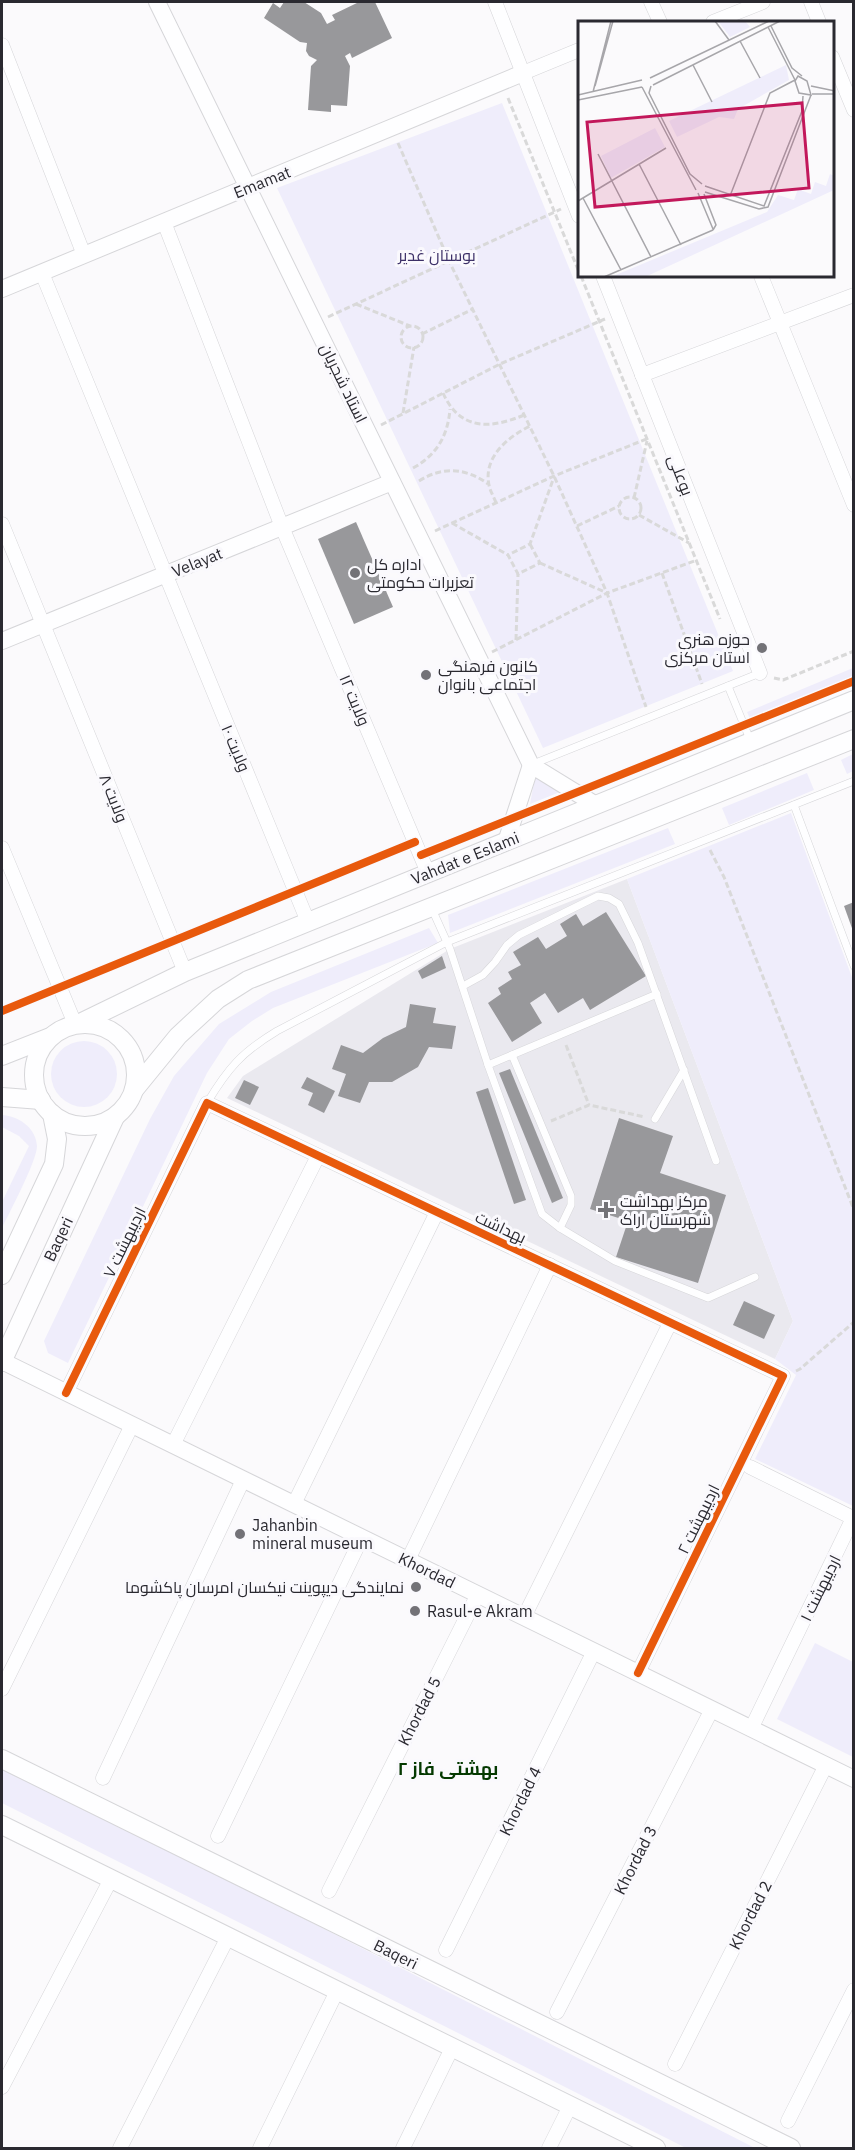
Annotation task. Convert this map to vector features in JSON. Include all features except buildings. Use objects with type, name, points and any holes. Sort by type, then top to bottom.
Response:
[{"type":"main road","name":"Vahdat e Eslami","points":[[77,1024],[184,972],[854,700]]},
{"type":"main road","name":"Vahdat e Eslami","points":[[134,1090],[178,1036],[218,999],[248,980],[854,739]]},
{"type":"main road","points":[[2,1056],[50,1037],[61,1029],[77,1024],[97,1024],[112,1031],[125,1042],[134,1056],[136,1073],[134,1090],[127,1105],[115,1116],[100,1124],[83,1126],[66,1123],[46,1107],[2,1097]]},
{"type":"main road","points":[[2,1275],[54,1164],[57,1139],[46,1107],[36,1088],[34,1074],[41,1048],[50,1037]]},
{"type":"main road","name":"Baqeri","points":[[2,1362],[115,1116]]},
{"type":"main road","name":"Baqeri","points":[[2,1760],[791,2148]]},
{"type":"main road","points":[[2,1826],[656,2148]]},
{"type":"street","name":"استاد شجریان","points":[[157,2],[531,765]]},
{"type":"street","points":[[495,2],[576,209]]},
{"type":"street","points":[[651,2],[654,21]]},
{"type":"street","points":[[716,21],[763,2]]},
{"type":"street","points":[[811,2],[819,21]]},
{"type":"street","points":[[2,45],[84,255]]},
{"type":"street","points":[[523,74],[578,50]]},
{"type":"street","points":[[834,62],[854,110]]},
{"type":"street","name":"Emamat","points":[[2,290],[523,74]]},
{"type":"street","name":"ولایت ۱۲","points":[[164,222],[282,527],[428,873]]},
{"type":"street","name":"ولایت ۱۰","points":[[42,273],[308,922]]},
{"type":"street","name":"بوعلی","points":[[604,278],[759,674]]},
{"type":"street","points":[[762,278],[854,505]]},
{"type":"street","points":[[642,375],[854,295]]},
{"type":"street","name":"Velayat","points":[[2,641],[392,482]]},
{"type":"street","name":"ولایت ۸","points":[[2,524],[184,972]]},
{"type":"street","points":[[506,842],[531,765],[596,805]]},
{"type":"street","points":[[2,848],[77,1024]]},
{"type":"street","name":"بهداشت","points":[[207,1103],[783,1376]]},
{"type":"street","name":"اردیبهشت ۷","points":[[66,1393],[207,1103]]},
{"type":"street","points":[[173,1445],[318,1156]]},
{"type":"street","points":[[294,1504],[437,1212]]},
{"type":"street","points":[[408,1560],[549,1265]]},
{"type":"street","points":[[524,1617],[670,1323]]},
{"type":"street","name":"Khordad","points":[[2,1362],[854,1779]]},
{"type":"street","name":"اردیبهشت ۲","points":[[638,1673],[783,1376]]},
{"type":"street","points":[[2,1689],[132,1425]]},
{"type":"street","name":"اردیبهشت ۱","points":[[750,1467],[853,1518],[752,1729]]},
{"type":"street","points":[[103,1778],[243,1480]]},
{"type":"street","points":[[218,1836],[362,1538]]},
{"type":"street","name":"Khordad 5","points":[[329,1891],[478,1594]]},
{"type":"street","name":"Khordad 4","points":[[447,1950],[594,1651]]},
{"type":"street","name":"Khordad 3","points":[[557,2012],[712,1709]]},
{"type":"street","name":"Khordad 2","points":[[675,2064],[826,1765]]},
{"type":"street","points":[[2,2087],[111,1879]]},
{"type":"street","points":[[120,2148],[228,1937]]},
{"type":"street","points":[[788,2121],[854,1990]]},
{"type":"street","points":[[260,2148],[337,1991]]},
{"type":"street","points":[[403,2148],[452,2048]]},
{"type":"street","points":[[549,2148],[570,2106]]},
{"type":"lane","points":[[531,765],[759,674]]},
{"type":"lane","points":[[728,686],[751,742]]},
{"type":"lane","points":[[207,1103],[233,1065],[252,1046],[447,942],[854,781]]},
{"type":"lane","points":[[794,805],[854,966]]},
{"type":"lane","points":[[463,986],[483,975],[507,945],[519,935],[598,896],[609,898],[619,904],[638,943],[716,1161]]},
{"type":"lane","points":[[431,907],[463,986],[488,1065],[542,1214],[560,1228],[615,1261],[708,1298],[755,1277]]},
{"type":"lane","points":[[488,1065],[657,994]]},
{"type":"lane","points":[[512,1055],[571,1196],[571,1205],[560,1228]]},
{"type":"lane","points":[[655,1119],[684,1070]]},
{"type":"path","points":[[502,82],[578,269]]},
{"type":"path","points":[[391,128],[449,261],[554,476],[607,593],[650,717]]},
{"type":"path","points":[[315,323],[555,212],[576,209]]},
{"type":"path","points":[[582,278],[723,625]]},
{"type":"path","points":[[356,304],[417,327],[422,334],[421,342],[414,347],[409,347],[402,341],[402,332],[410,326]]},
{"type":"path","points":[[422,334],[473,309]]},
{"type":"path","points":[[368,432],[500,364],[618,314]]},
{"type":"path","points":[[403,414],[414,347]]},
{"type":"path","points":[[443,393],[450,408],[467,420],[489,425],[500,424],[524,415]]},
{"type":"path","points":[[412,468],[428,458],[440,443],[446,432],[450,408]]},
{"type":"path","points":[[496,503],[489,484],[489,472],[497,450],[509,437],[530,426]]},
{"type":"path","points":[[420,538],[554,476],[664,432]]},
{"type":"path","points":[[634,498],[647,439]]},
{"type":"path","points":[[419,481],[434,473],[453,470],[472,474],[489,484]]},
{"type":"path","points":[[508,555],[530,544],[554,476]]},
{"type":"path","points":[[576,526],[618,506],[624,498],[634,498],[640,505],[639,515]]},
{"type":"path","points":[[618,506],[621,516],[630,519],[639,515]]},
{"type":"path","points":[[639,515],[689,543]]},
{"type":"path","points":[[452,523],[508,555],[518,574],[516,640]]},
{"type":"path","points":[[530,544],[540,563],[607,593]]},
{"type":"path","points":[[480,659],[607,593],[712,554]]},
{"type":"path","points":[[518,574],[540,563]]},
{"type":"path","points":[[662,573],[706,695]]},
{"type":"path","points":[[759,674],[783,680],[854,651]]},
{"type":"path","points":[[705,840],[724,877],[854,1210]]},
{"type":"path","points":[[561,1034],[589,1105]]},
{"type":"path","points":[[542,1125],[589,1105],[655,1119]]},
{"type":"path","points":[[783,1376],[800,1369],[854,1322]]},
{"type":"shaded area","name":"مرکز بهداشت شهرستان اراک","points":[[627,879],[793,1321],[775,1359],[227,1098],[243,1076],[450,949]]},
{"type":"green space","name":"بوستان غدیر","points":[[502,103],[733,671],[543,748],[277,188]]},
{"type":"green space","points":[[853,668],[853,684],[753,726],[747,712]]},
{"type":"green space","points":[[853,754],[853,771],[847,774],[841,760]]},
{"type":"green space","points":[[807,773],[814,790],[729,825],[722,808]]},
{"type":"green space","points":[[535,777],[560,792],[530,804]]},
{"type":"green space","points":[[791,813],[853,980],[853,1506],[755,1459],[796,1375],[775,1359],[793,1321],[627,879]]},
{"type":"green space","points":[[668,828],[675,844],[450,933],[448,915]]},
{"type":"green space","points":[[429,928],[438,943],[273,1008],[229,1039],[207,1073],[68,1363],[48,1353],[44,1341],[150,1119],[174,1076],[219,1024],[271,992]]},
{"type":"green space","points":[[84,1041],[96,1044],[107,1051],[114,1062],[117,1074],[114,1086],[107,1097],[96,1104],[84,1107],[72,1104],[61,1097],[54,1086],[51,1074],[54,1062],[61,1051],[72,1044]]},
{"type":"green space","points":[[2,1115],[26,1124],[34,1134],[37,1146],[28,1175],[2,1228],[2,1202],[29,1146],[19,1136],[2,1127]]},
{"type":"green space","points":[[815,1643],[853,1662],[853,1757],[777,1719]]},
{"type":"green space","points":[[2,1765],[755,2148],[686,2148],[2,1803]]},
{"type":"cycle path","points":[[421,855],[854,681]]},
{"type":"cycle path","points":[[2,1011],[415,842]]},
{"type":"cycle path","points":[[66,1393],[207,1103],[783,1376],[638,1673]]},
{"type":"place","name":"اداره کل تعزیرات حکومتی","points":[[355,573]]},
{"type":"place","name":"حوزه هنری استان مرکزی","points":[[762,648]]},
{"type":"place","name":"کانون فرهنگی اجتماعی بانوان","points":[[426,675]]},
{"type":"place","name":"مرکز بهداشت شهرستان اراک","points":[[606,1210]]},
{"type":"place","name":"Jahanbin mineral museum","points":[[240,1534]]},
{"type":"place","name":"نمایندگی دیپوینت نیکسان امرسان پاکشوما","points":[[416,1587]]},
{"type":"place","name":"Rasul-e Akram","points":[[415,1611]]},
{"type":"district","name":"بهشتی فاز ۲","points":[[448,1769]]}]
